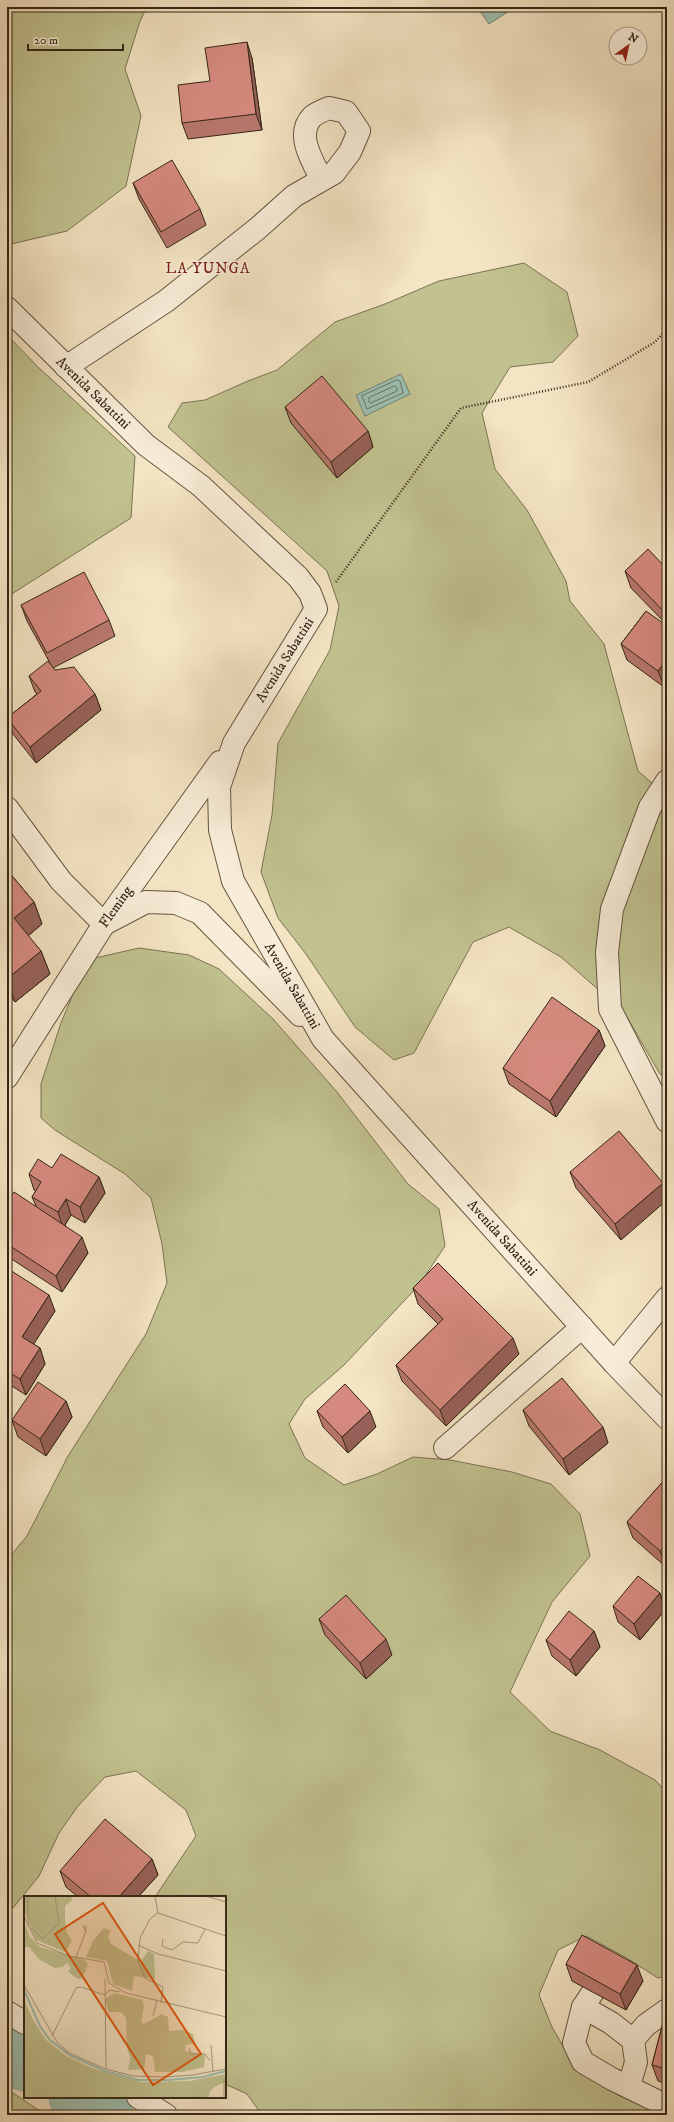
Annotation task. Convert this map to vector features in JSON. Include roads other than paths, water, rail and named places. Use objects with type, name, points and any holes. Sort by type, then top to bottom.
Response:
[{"type":"street","points":[[66,367],[166,301],[257,229],[294,196],[322,180]]},
{"type":"street","name":"Avenida Sabattini","points":[[7,308],[146,445],[201,486],[298,576],[310,593],[316,609],[234,743],[219,787],[220,830],[233,881],[323,1039]]},
{"type":"street","name":"Fleming","points":[[7,1077],[104,924],[234,743]]},
{"type":"street","points":[[667,781],[650,807],[612,909],[607,952],[610,1010],[667,1121]]},
{"type":"street","points":[[7,808],[61,881],[104,924]]},
{"type":"street","name":"Avenida Sabattini","points":[[104,924],[146,902],[176,903],[200,913],[323,1039],[614,1363],[667,1418]]},
{"type":"street","points":[[614,1363],[667,1298]]},
{"type":"street","points":[[445,1448],[582,1327]]},
{"type":"street","points":[[629,2086],[636,2062],[633,2040],[611,2023],[588,1999],[574,2044],[584,2062],[629,2086],[667,2106]]},
{"type":"street","points":[[633,2040],[646,2025],[667,2010]]},
{"type":"street","points":[[7,2012],[24,2022]]},
{"type":"street","points":[[140,2098],[166,2115]]},
{"type":"water","points":[[477,7],[515,7],[489,24]]},
{"type":"water","points":[[401,374],[410,394],[365,416],[356,395]]},
{"type":"waterway","points":[[7,2051],[24,2062]]},
{"type":"waterway","points":[[79,2098],[105,2115]]},
{"type":"district","name":"LA YUNGA","points":[[208,268]]}]
